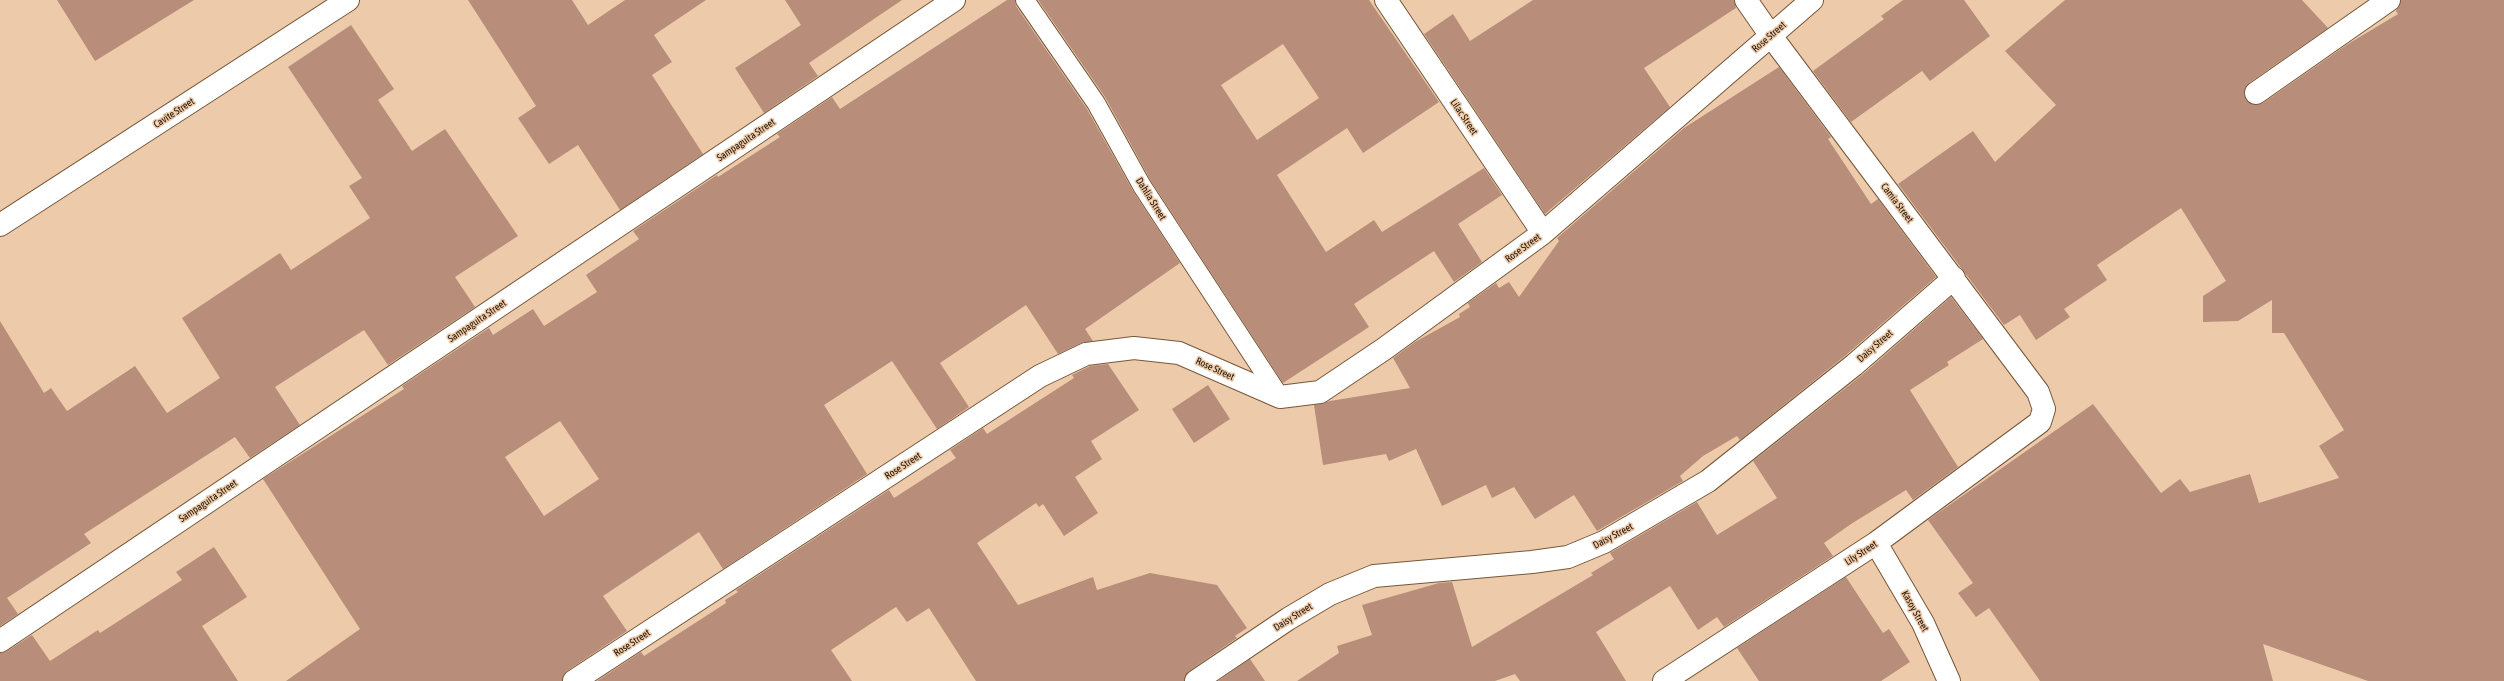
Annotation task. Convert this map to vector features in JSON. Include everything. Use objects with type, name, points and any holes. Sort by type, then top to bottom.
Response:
[{"type":"street","name":"Cavite Street","points":[[0,225],[348,0]]},
{"type":"street","name":"Sampaguita Street","points":[[0,641],[954,0]]},
{"type":"street","name":"Lilac Street","points":[[1386,0],[1543,233]]},
{"type":"street","name":"Camia Street","points":[[1746,0],[1771,36],[2038,392],[2044,409]]},
{"type":"street","name":"Rose Street","points":[[574,681],[1040,376],[1086,354],[1134,348],[1179,353],[1280,397],[1320,392],[1384,349],[1543,233],[1812,0]]},
{"type":"street","points":[[2256,93],[2389,0]]},
{"type":"street","name":"Daisy Street","points":[[1196,681],[1288,619],[1330,594],[1374,576],[1532,562],[1568,557],[1604,542],[1708,481],[1854,365],[1954,278]]},
{"type":"street","name":"Lily Street","points":[[1664,681],[1876,543],[2040,422],[2044,409]]},
{"type":"street","name":"Kasoy Street","points":[[1876,543],[1923,623],[1949,681]]},
{"type":"lane","name":"Dahlia Street","points":[[1025,0],[1096,103],[1142,186],[1280,397]]},
{"type":"building","points":[[57,0],[194,0],[95,61]]},
{"type":"building","points":[[468,0],[572,0],[588,25],[625,0],[706,0],[654,35],[672,62],[652,75],[703,154],[620,210],[578,145],[549,164],[518,118],[536,106]]},
{"type":"building","points":[[785,0],[902,0],[809,63],[818,76],[764,113],[735,68],[801,25]]},
{"type":"building","points":[[1007,0],[1015,0],[1016,6],[1087,109],[1133,191],[1180,263],[1085,329],[1093,341],[1081,343],[1058,354],[1026,305],[940,363],[969,407],[937,429],[892,361],[824,405],[867,474],[723,569],[699,532],[603,596],[627,631],[567,671],[562,681],[286,681],[360,629],[263,479],[404,389],[402,386],[489,328],[493,335],[533,309],[544,326],[597,292],[586,275],[639,239],[633,231],[717,175],[718,177],[780,137],[777,134],[832,97],[840,109]],"holes":[[[560,421],[599,479],[544,516],[505,457]]]},
{"type":"building","points":[[1038,0],[1369,0],[1439,102],[1363,153],[1347,128],[1277,175],[1326,252],[1374,220],[1382,232],[1484,168],[1502,195],[1458,224],[1482,262],[1454,282],[1434,251],[1354,304],[1369,327],[1283,383],[1151,181],[1105,97]],"holes":[[[1283,44],[1319,98],[1257,140],[1221,85]]]},
{"type":"building","points":[[1533,0],[1734,0],[1736,8],[1644,68],[1670,107],[1545,214],[1424,34],[1453,14],[1470,41]]},
{"type":"building","points":[[1903,0],[1964,0],[1990,36],[1930,81],[1922,71],[1851,122],[1813,71],[1884,19],[1881,16]]},
{"type":"building","points":[[2065,0],[2302,0],[2328,28],[2249,83],[2244,94],[2246,100],[2257,105],[2263,103],[2348,44],[2398,14],[2396,11],[2401,0],[2504,0],[2504,681],[2368,681],[2263,644],[2273,681],[2040,681],[1989,608],[1976,617],[1958,593],[1973,583],[1928,520],[2093,404],[2161,493],[2180,479],[2190,492],[2250,474],[2259,503],[2339,478],[2319,446],[2344,430],[2284,333],[2272,333],[2272,300],[2238,321],[2203,322],[2203,296],[2226,281],[2181,208],[2097,265],[2107,280],[2064,309],[2070,317],[2036,340],[2020,315],[2004,325],[1898,184],[1973,131],[1995,162],[2056,105],[2005,51]]},
{"type":"building","points":[[351,25],[394,89],[378,100],[412,151],[445,129],[518,236],[455,277],[475,307],[388,365],[364,330],[275,387],[300,425],[250,458],[235,437],[84,534],[91,543],[7,598],[18,614],[0,626],[0,321],[44,393],[51,388],[67,411],[135,366],[167,413],[220,378],[182,318],[280,253],[291,270],[370,218],[349,186],[362,178],[288,67]]},
{"type":"building","points":[[1779,67],[1831,137],[1828,139],[1871,204],[1878,199],[1936,277],[1846,355],[1740,440],[1737,436],[1703,456],[1680,476],[1683,481],[1597,531],[1574,495],[1535,519],[1514,487],[1492,498],[1486,485],[1442,506],[1416,449],[1389,461],[1386,454],[1323,465],[1314,405],[1410,388],[1393,358],[1415,342],[1460,317],[1459,314],[1470,307],[1468,303],[1496,283],[1499,288],[1509,282],[1519,297],[1559,241],[1557,238],[1684,128]]},
{"type":"building","points":[[1951,297],[1983,339],[1947,362],[1949,365],[1910,390],[1958,467],[1913,500],[1906,490],[1851,524],[1824,543],[1833,556],[1724,627],[1717,617],[1698,630],[1670,586],[1596,632],[1626,681],[1520,681],[1515,674],[1495,681],[1297,681],[1339,653],[1337,646],[1372,635],[1362,605],[1439,583],[1452,582],[1472,647],[1593,575],[1591,573],[1614,559],[1610,553],[1697,502],[1717,535],[1777,498],[1753,461],[1862,375]]},
{"type":"building","points":[[1108,364],[1139,410],[1091,441],[1102,459],[1075,477],[1098,513],[1064,536],[1043,504],[1039,507],[1036,503],[977,543],[1018,605],[1093,577],[1097,590],[1150,573],[1217,585],[1247,628],[1235,636],[1237,638],[1189,671],[1184,681],[976,681],[929,608],[907,622],[896,607],[831,650],[852,681],[597,681],[641,652],[644,656],[726,603],[725,600],[738,592],[736,590],[889,490],[894,498],[956,458],[950,450],[983,428],[987,434],[1074,378],[1072,375],[1090,366]]},
{"type":"building","points":[[1208,385],[1230,419],[1194,443],[1172,409]]},
{"type":"building","points":[[214,547],[247,597],[202,626],[238,681],[0,681],[0,653],[7,651],[32,635],[50,661],[98,630],[100,633],[182,580],[176,572]]},
{"type":"building","points":[[1846,577],[1883,633],[1889,629],[1910,662],[1881,681],[1759,681],[1737,648]]},
{"type":"building","points":[[1250,659],[1265,681],[1218,681]]}]
